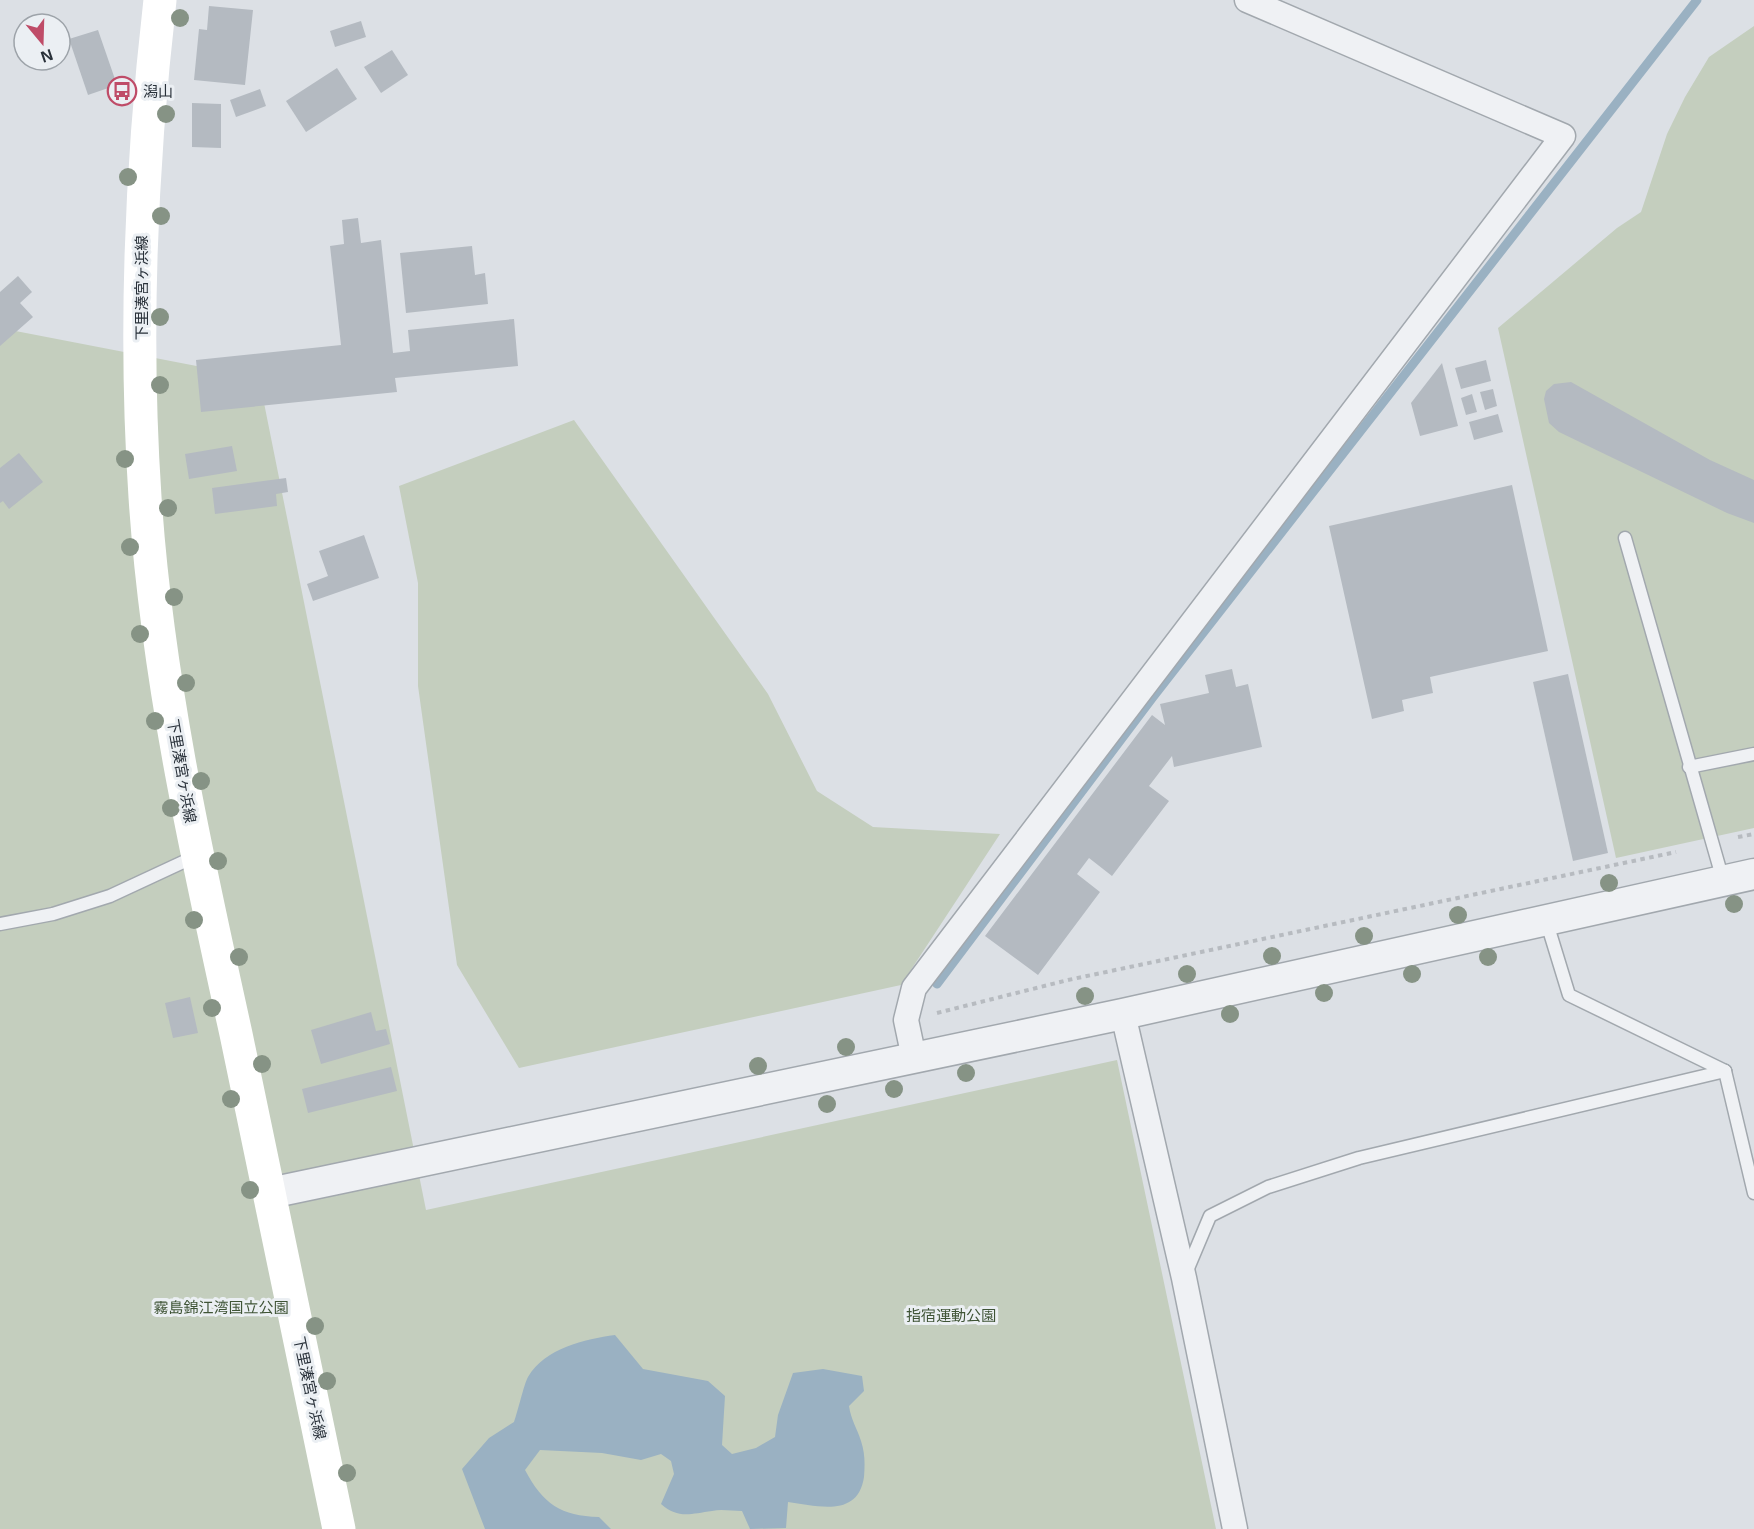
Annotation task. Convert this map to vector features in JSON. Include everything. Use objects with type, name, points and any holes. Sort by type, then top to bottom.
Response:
[{"type":"main road","name":"下里湊宮ヶ浜線","points":[[160,0],[146,153],[141,243],[141,361],[145,497],[157,615],[175,736],[197,855],[339,1529]]},
{"type":"street","points":[[914,1058],[906,1020],[914,988],[1563,136],[1247,0]]},
{"type":"street","points":[[270,1193],[1123,1014],[1754,874]]},
{"type":"street","points":[[1123,1014],[1184,1278],[1236,1529]]},
{"type":"lane","points":[[1625,538],[1689,767],[1724,880]]},
{"type":"lane","points":[[1689,767],[1754,754]]},
{"type":"lane","points":[[0,924],[53,914],[110,896],[197,855]]},
{"type":"lane","points":[[1546,920],[1569,995],[1725,1071]]},
{"type":"lane","points":[[1725,1071],[1754,1193]]},
{"type":"lane","points":[[1184,1278],[1210,1216],[1268,1186],[1359,1158],[1725,1071]]},
{"type":"path","points":[[1738,837],[1754,834]]},
{"type":"path","points":[[937,1013],[1068,980],[1676,852]]},
{"type":"green space","points":[[1754,26],[1754,828],[1616,858],[1498,328],[1617,228],[1641,212],[1667,134],[1685,97],[1709,57]]},
{"type":"green space","name":"霧島錦江湾国立公園","points":[[0,328],[259,378],[426,1210],[1117,1060],[1216,1529],[0,1529]]},
{"type":"green space","points":[[574,420],[768,694],[817,791],[873,827],[1000,834],[901,985],[519,1068],[457,965],[418,686],[418,583],[399,486]]},
{"type":"water","points":[[615,1335],[643,1369],[708,1381],[725,1396],[722,1445],[732,1454],[756,1448],[775,1437],[778,1415],[793,1373],[823,1369],[862,1376],[864,1391],[849,1406],[864,1454],[864,1477],[860,1490],[854,1499],[835,1506],[812,1506],[788,1502],[786,1528],[750,1529],[742,1511],[719,1510],[679,1514],[661,1504],[674,1474],[671,1461],[661,1454],[641,1460],[602,1453],[540,1450],[525,1470],[546,1500],[564,1511],[599,1517],[611,1529],[485,1529],[462,1469],[489,1438],[514,1422],[528,1377],[535,1367],[555,1352],[579,1342]]},
{"type":"building","points":[[209,6],[253,10],[245,85],[194,80],[199,29],[207,30]]},
{"type":"building","points":[[361,21],[366,37],[335,47],[330,31]]},
{"type":"building","points":[[98,30],[117,85],[88,95],[72,48],[72,38]]},
{"type":"building","points":[[392,50],[408,75],[381,93],[364,67]]},
{"type":"building","points":[[337,68],[357,99],[306,132],[286,101]]},
{"type":"building","points":[[260,89],[266,106],[236,117],[230,100]]},
{"type":"building","points":[[192,103],[221,104],[221,148],[192,147]]},
{"type":"building","points":[[358,218],[361,243],[381,240],[393,353],[410,351],[408,330],[514,319],[518,366],[395,378],[397,392],[201,412],[196,360],[341,345],[330,246],[344,244],[342,220]]},
{"type":"building","points":[[472,246],[475,275],[485,273],[488,304],[406,313],[400,253]]},
{"type":"building","points":[[18,276],[32,292],[20,303],[33,317],[0,346],[0,292]]},
{"type":"building","points":[[1486,360],[1491,381],[1461,389],[1455,368]]},
{"type":"building","points":[[1442,363],[1458,426],[1420,436],[1411,403]]},
{"type":"building","points":[[1571,382],[1710,460],[1754,480],[1754,523],[1727,513],[1559,432],[1549,423],[1544,399],[1546,391],[1554,384]]},
{"type":"building","points":[[1493,389],[1497,406],[1485,410],[1480,392]]},
{"type":"building","points":[[1472,394],[1477,412],[1466,415],[1461,398]]},
{"type":"building","points":[[1498,414],[1503,432],[1474,440],[1469,422]]},
{"type":"building","points":[[232,446],[237,471],[189,479],[185,454]]},
{"type":"building","points":[[19,453],[43,482],[9,509],[3,501],[0,503],[0,468]]},
{"type":"building","points":[[286,478],[288,492],[276,494],[277,506],[215,514],[212,488]]},
{"type":"building","points":[[1512,485],[1548,651],[1430,677],[1433,693],[1402,700],[1404,711],[1372,719],[1329,526]]},
{"type":"building","points":[[364,535],[379,578],[313,601],[307,584],[328,576],[319,551]]},
{"type":"building","points":[[1232,669],[1236,687],[1248,684],[1262,747],[1174,767],[1172,756],[1149,786],[1169,801],[1112,876],[1089,858],[1077,874],[1100,892],[1038,975],[985,936],[1152,715],[1165,725],[1160,704],[1209,693],[1205,675]]},
{"type":"building","points":[[1568,674],[1608,853],[1573,861],[1533,682]]},
{"type":"building","points":[[190,997],[198,1033],[173,1038],[165,1003]]},
{"type":"building","points":[[371,1012],[376,1031],[386,1029],[390,1044],[321,1064],[311,1030]]},
{"type":"building","points":[[391,1067],[397,1091],[308,1113],[302,1089]]},
{"type":"waterway","points":[[937,984],[1153,697],[1697,0]]},
{"type":"place","name":"潟山","points":[[122,91]]},
{"type":"park label","name":"指宿運動公園","points":[[951,1315]]}]
